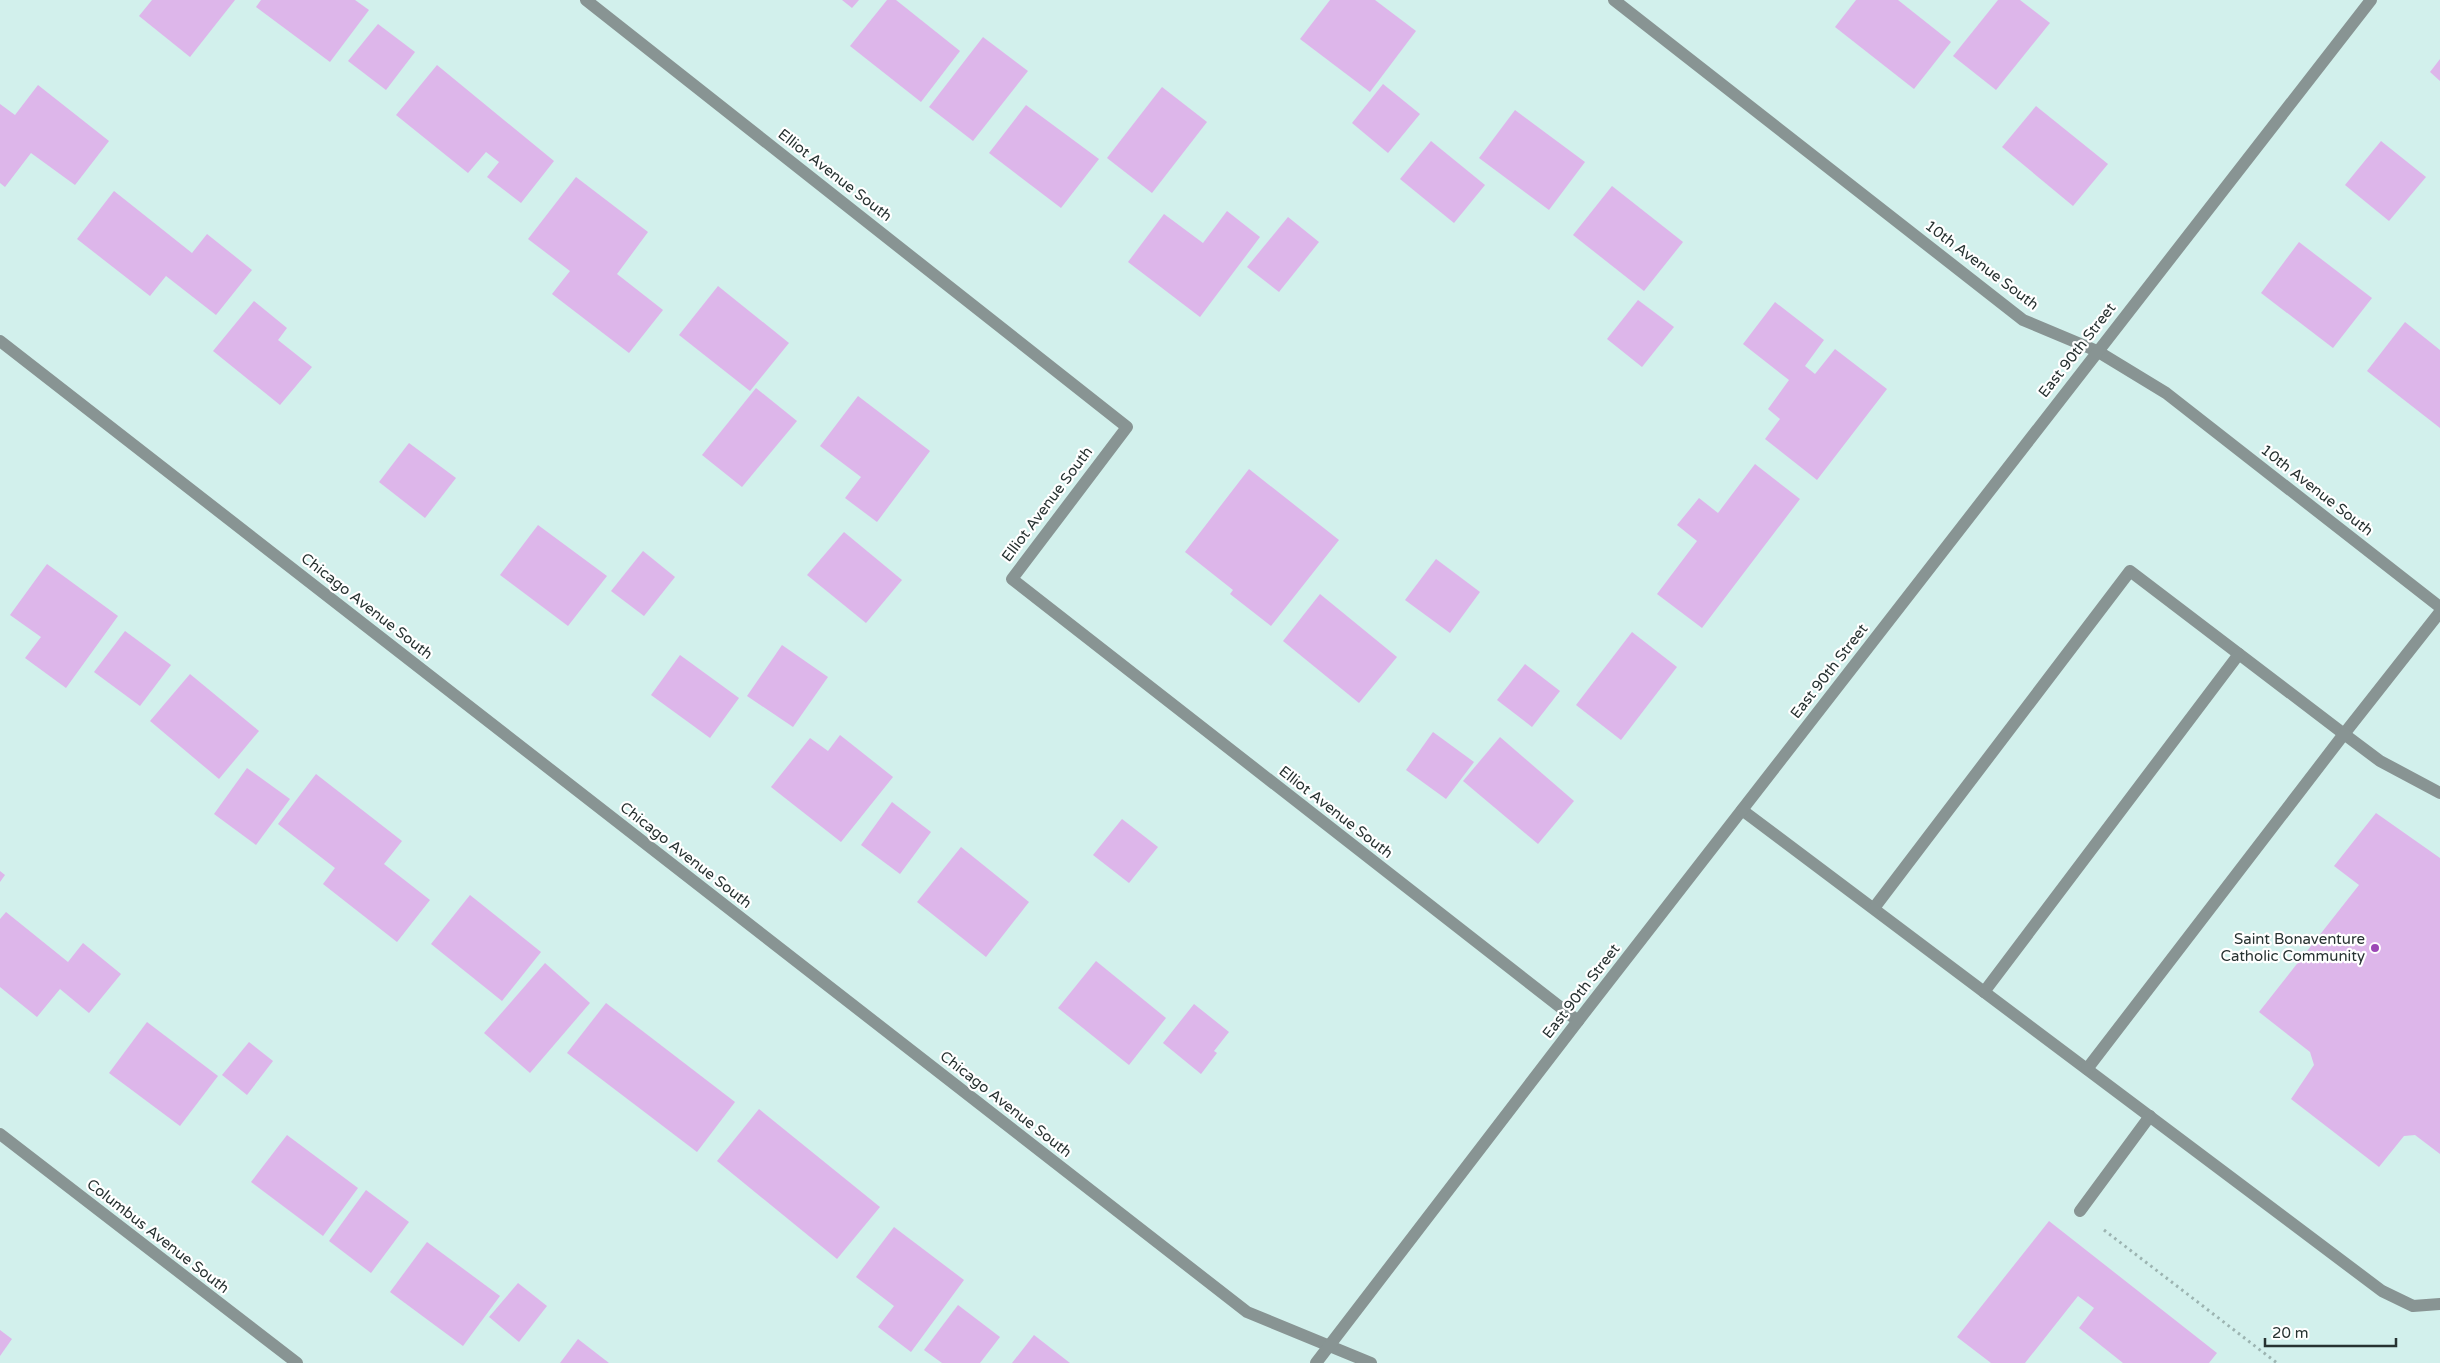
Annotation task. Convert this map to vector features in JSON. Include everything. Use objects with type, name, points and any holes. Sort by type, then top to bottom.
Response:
[{"type":"street","name":"Elliot Avenue South","points":[[586,0],[1127,426],[1012,579],[1578,1021]]},
{"type":"street","name":"10th Avenue South","points":[[1614,0],[2023,320],[2097,352],[2166,393],[2440,607]]},
{"type":"street","name":"East 90th Street","points":[[1316,1363],[1578,1021],[2371,0]]},
{"type":"street","name":"Chicago Avenue South","points":[[0,341],[1247,1312],[1371,1363]]},
{"type":"street","points":[[1874,908],[2130,570],[2380,761],[2440,793]]},
{"type":"street","points":[[2087,1069],[2440,612]]},
{"type":"street","points":[[1984,992],[2239,654]]},
{"type":"street","points":[[1742,810],[2382,1291],[2413,1306],[2440,1304]]},
{"type":"street","points":[[2080,1211],[2150,1116]]},
{"type":"street","name":"Columbus Avenue South","points":[[0,1134],[297,1363]]},
{"type":"path","points":[[2080,1211],[2277,1363]]},
{"type":"building","points":[[152,0],[235,0],[190,57],[139,16]]},
{"type":"building","points":[[261,0],[355,0],[369,10],[330,62],[256,7]]},
{"type":"building","points":[[842,0],[859,0],[852,8]]},
{"type":"building","points":[[887,0],[896,0],[960,51],[921,102],[850,46]]},
{"type":"building","points":[[1330,0],[1375,0],[1416,31],[1370,92],[1300,39]]},
{"type":"building","points":[[1856,0],[1898,0],[1951,42],[1914,89],[1835,27]]},
{"type":"building","points":[[1998,0],[2020,0],[2050,23],[1996,90],[1953,56]]},
{"type":"building","points":[[378,24],[415,52],[386,90],[348,61]]},
{"type":"building","points":[[983,37],[1028,71],[973,141],[929,107]]},
{"type":"building","points":[[2440,59],[2440,81],[2430,72]]},
{"type":"building","points":[[437,65],[554,161],[521,203],[487,177],[499,162],[486,152],[468,173],[396,115]]},
{"type":"building","points":[[1383,84],[1420,114],[1388,153],[1352,123]]},
{"type":"building","points":[[38,85],[109,141],[75,185],[31,153],[5,187],[0,183],[0,104],[15,115]]},
{"type":"building","points":[[1162,87],[1207,122],[1152,193],[1107,158]]},
{"type":"building","points":[[1026,105],[1099,159],[1061,208],[989,153]]},
{"type":"building","points":[[2036,106],[2108,164],[2073,206],[2002,147]]},
{"type":"building","points":[[1515,110],[1585,162],[1549,210],[1479,158]]},
{"type":"building","points":[[1431,141],[1485,185],[1454,223],[1400,179]]},
{"type":"building","points":[[2381,141],[2426,177],[2389,221],[2345,185]]},
{"type":"building","points":[[576,177],[648,232],[617,274],[663,310],[629,353],[552,294],[570,271],[528,239]]},
{"type":"building","points":[[1612,186],[1683,242],[1644,291],[1573,235]]},
{"type":"building","points":[[114,191],[192,253],[207,234],[252,270],[216,315],[166,276],[150,296],[77,239]]},
{"type":"building","points":[[1227,211],[1260,237],[1200,317],[1128,262],[1164,214],[1203,243]]},
{"type":"building","points":[[1288,217],[1319,242],[1279,292],[1247,267]]},
{"type":"building","points":[[2299,242],[2372,298],[2333,348],[2261,293]]},
{"type":"building","points":[[718,286],[789,343],[750,391],[679,335]]},
{"type":"building","points":[[1638,300],[1674,327],[1642,367],[1607,339]]},
{"type":"building","points":[[254,301],[287,328],[278,340],[312,367],[280,405],[213,351]]},
{"type":"building","points":[[1775,302],[1824,340],[1805,366],[1815,374],[1835,349],[1887,389],[1817,480],[1765,439],[1780,419],[1768,409],[1789,380],[1743,344]]},
{"type":"building","points":[[2405,322],[2440,350],[2440,428],[2367,371]]},
{"type":"building","points":[[756,388],[797,421],[742,487],[702,455]]},
{"type":"building","points":[[858,396],[930,451],[877,522],[845,498],[861,477],[820,446]]},
{"type":"building","points":[[409,443],[456,478],[425,518],[379,482]]},
{"type":"building","points":[[1755,464],[1800,499],[1702,628],[1657,594],[1697,541],[1677,525],[1699,498],[1718,513]]},
{"type":"building","points":[[1249,469],[1339,540],[1271,626],[1230,594],[1233,590],[1185,552]]},
{"type":"building","points":[[538,525],[607,576],[568,626],[500,575]]},
{"type":"building","points":[[844,532],[902,580],[866,623],[807,575]]},
{"type":"building","points":[[643,551],[675,577],[644,616],[611,591]]},
{"type":"building","points":[[1436,559],[1480,592],[1450,633],[1405,600]]},
{"type":"building","points":[[47,564],[118,616],[66,688],[25,658],[41,637],[10,615]]},
{"type":"building","points":[[1320,594],[1397,657],[1359,703],[1283,641]]},
{"type":"building","points":[[125,631],[171,665],[140,706],[94,672]]},
{"type":"building","points":[[1632,632],[1677,667],[1621,740],[1576,705]]},
{"type":"building","points":[[782,645],[828,677],[793,727],[747,696]]},
{"type":"building","points":[[680,655],[739,698],[710,738],[651,695]]},
{"type":"building","points":[[1525,664],[1560,691],[1532,727],[1497,700]]},
{"type":"building","points":[[190,674],[259,731],[219,779],[150,721]]},
{"type":"building","points":[[1433,732],[1474,762],[1446,799],[1406,770]]},
{"type":"building","points":[[840,735],[893,777],[841,842],[771,787],[810,738],[828,751]]},
{"type":"building","points":[[1500,737],[1574,801],[1538,844],[1463,781]]},
{"type":"building","points":[[247,768],[290,799],[256,845],[214,814]]},
{"type":"building","points":[[316,774],[402,841],[384,864],[430,900],[397,942],[323,884],[335,868],[278,824]]},
{"type":"building","points":[[892,802],[931,832],[900,874],[861,845]]},
{"type":"building","name":"Saint Bonaventure Catholic Community","points":[[2376,813],[2440,858],[2440,1154],[2415,1135],[2404,1136],[2379,1167],[2291,1099],[2314,1065],[2310,1052],[2259,1012],[2359,885],[2334,866]]},
{"type":"building","points":[[1122,819],[1158,847],[1129,883],[1093,855]]},
{"type":"building","points":[[961,847],[1029,902],[986,957],[917,902]]},
{"type":"building","points":[[0,871],[5,875],[0,882]]},
{"type":"building","points":[[470,895],[541,952],[502,1001],[431,944]]},
{"type":"building","points":[[6,912],[68,962],[83,943],[121,974],[89,1013],[60,989],[37,1017],[0,987],[0,919]]},
{"type":"building","points":[[1096,961],[1166,1018],[1129,1065],[1058,1008]]},
{"type":"building","points":[[545,963],[590,1003],[530,1073],[484,1033]]},
{"type":"building","points":[[606,1003],[735,1102],[697,1152],[567,1053]]},
{"type":"building","points":[[1194,1004],[1229,1032],[1214,1051],[1217,1053],[1201,1074],[1163,1043]]},
{"type":"building","points":[[147,1022],[218,1076],[180,1126],[109,1073]]},
{"type":"building","points":[[249,1042],[273,1061],[247,1095],[222,1075]]},
{"type":"building","points":[[759,1109],[880,1207],[837,1259],[717,1161]]},
{"type":"building","points":[[287,1135],[358,1188],[323,1236],[251,1182]]},
{"type":"building","points":[[366,1190],[409,1222],[371,1273],[329,1241]]},
{"type":"building","points":[[2049,1221],[2217,1353],[2209,1363],[2123,1363],[2079,1328],[2094,1308],[2078,1296],[2025,1363],[1991,1363],[1957,1337]]},
{"type":"building","points":[[894,1227],[964,1280],[911,1352],[878,1327],[894,1306],[856,1277]]},
{"type":"building","points":[[427,1242],[500,1296],[463,1346],[390,1292]]},
{"type":"building","points":[[518,1283],[547,1306],[519,1342],[489,1317]]},
{"type":"building","points":[[958,1305],[1000,1337],[980,1363],[942,1363],[924,1350]]},
{"type":"building","points":[[0,1330],[12,1339],[0,1356]]},
{"type":"building","points":[[1034,1335],[1070,1363],[1012,1363]]},
{"type":"building","points":[[578,1339],[609,1363],[560,1363]]},
{"type":"place","name":"Saint Bonaventure Catholic Community","points":[[2375,948]]}]
